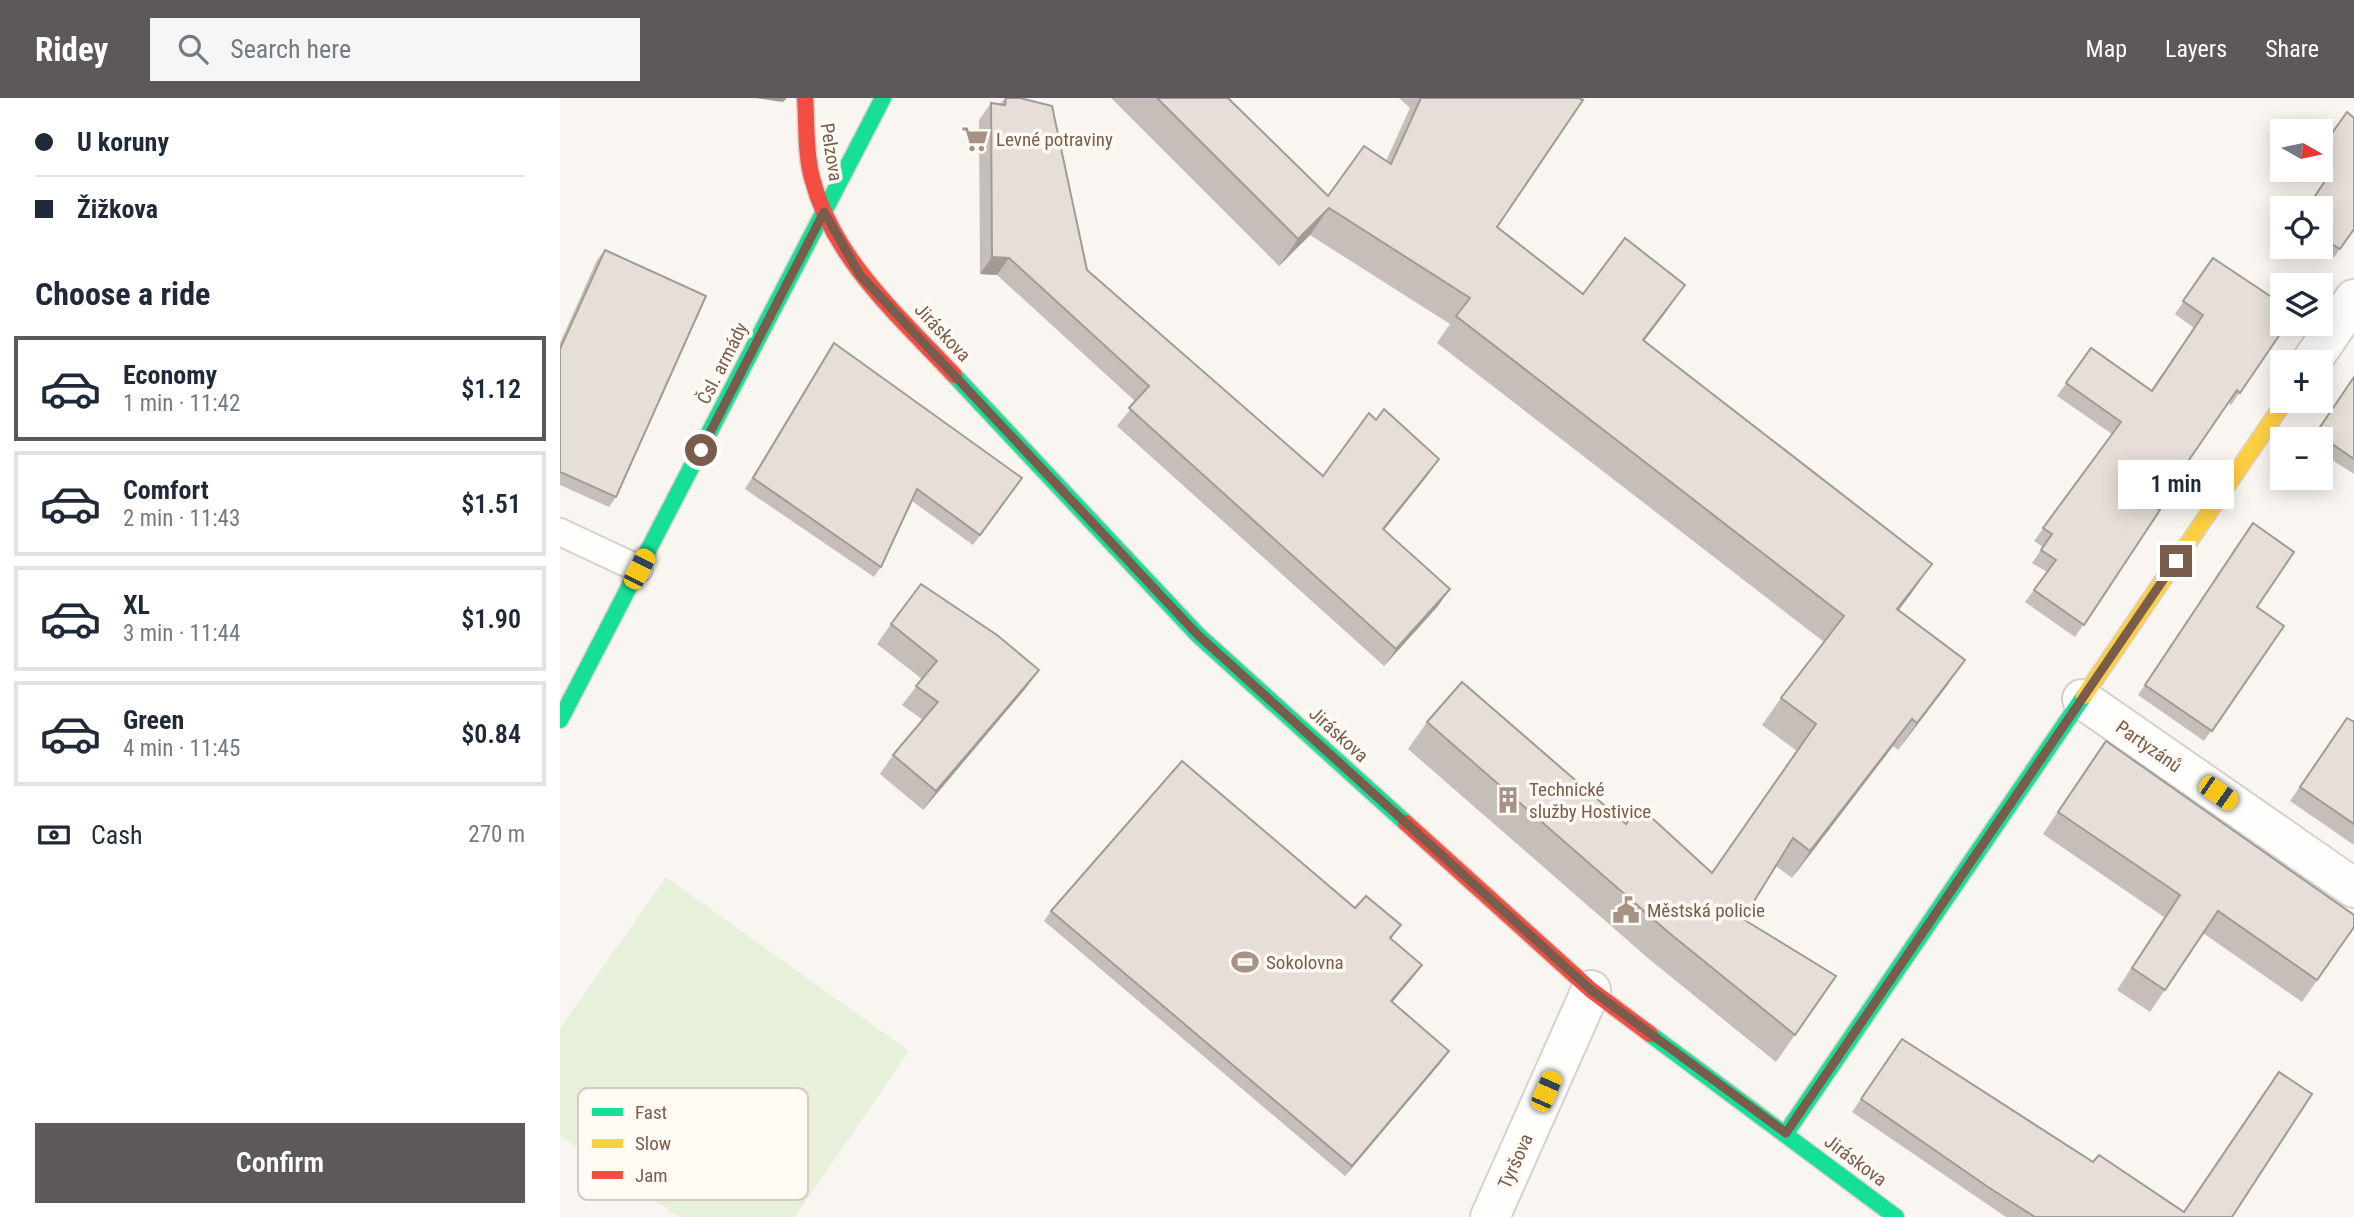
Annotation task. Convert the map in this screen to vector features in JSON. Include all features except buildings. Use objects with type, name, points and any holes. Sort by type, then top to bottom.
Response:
[{"type":"street","name":"Pelzova","points":[[805,98],[811,176],[824,212]]},
{"type":"street","name":"Čsl. armády","points":[[560,720],[883,98]]},
{"type":"street","name":"Jiráskova","points":[[824,212],[860,275],[1198,635],[1591,990],[1896,1217]]},
{"type":"street","points":[[2321,350],[2350,314]]},
{"type":"street","points":[[1786,1133],[2277,413]]},
{"type":"street","name":"Partyzánů","points":[[2082,699],[2354,887]]},
{"type":"street","name":"Tyršova","points":[[1490,1217],[1591,990]]},
{"type":"lane","points":[[560,532],[639,569]]},
{"type":"green space","points":[[666,877],[909,1051],[808,1198],[808,1088],[578,1088],[578,1148],[560,1136],[560,1028]]},
{"type":"green space","points":[[654,1200],[807,1200],[795,1217],[679,1217]]},
{"type":"traffic: fast","points":[[560,720],[883,98]]},
{"type":"traffic: fast","points":[[954,375],[1198,635],[1406,823]]},
{"type":"traffic: fast","points":[[1786,1133],[2084,696]]},
{"type":"traffic: fast","points":[[1650,1034],[1896,1217]]},
{"type":"traffic: slow","points":[[2084,696],[2277,413]]},
{"type":"traffic: jam","points":[[805,98],[807,148],[812,178],[835,235],[870,285],[954,375]]},
{"type":"traffic: jam","points":[[1406,823],[1591,990],[1650,1034]]},
{"type":"place","name":"Levné potraviny","points":[[975,139]]},
{"type":"place","name":"Technické služby Hostivice","points":[[1508,800]]},
{"type":"place","name":"Městská policie","points":[[1626,910]]},
{"type":"place","name":"Sokolovna","points":[[1245,962]]},
{"type":"route","points":[[701,450],[824,212],[860,275],[1198,635],[1591,990],[1786,1133],[2176,561]]}]
